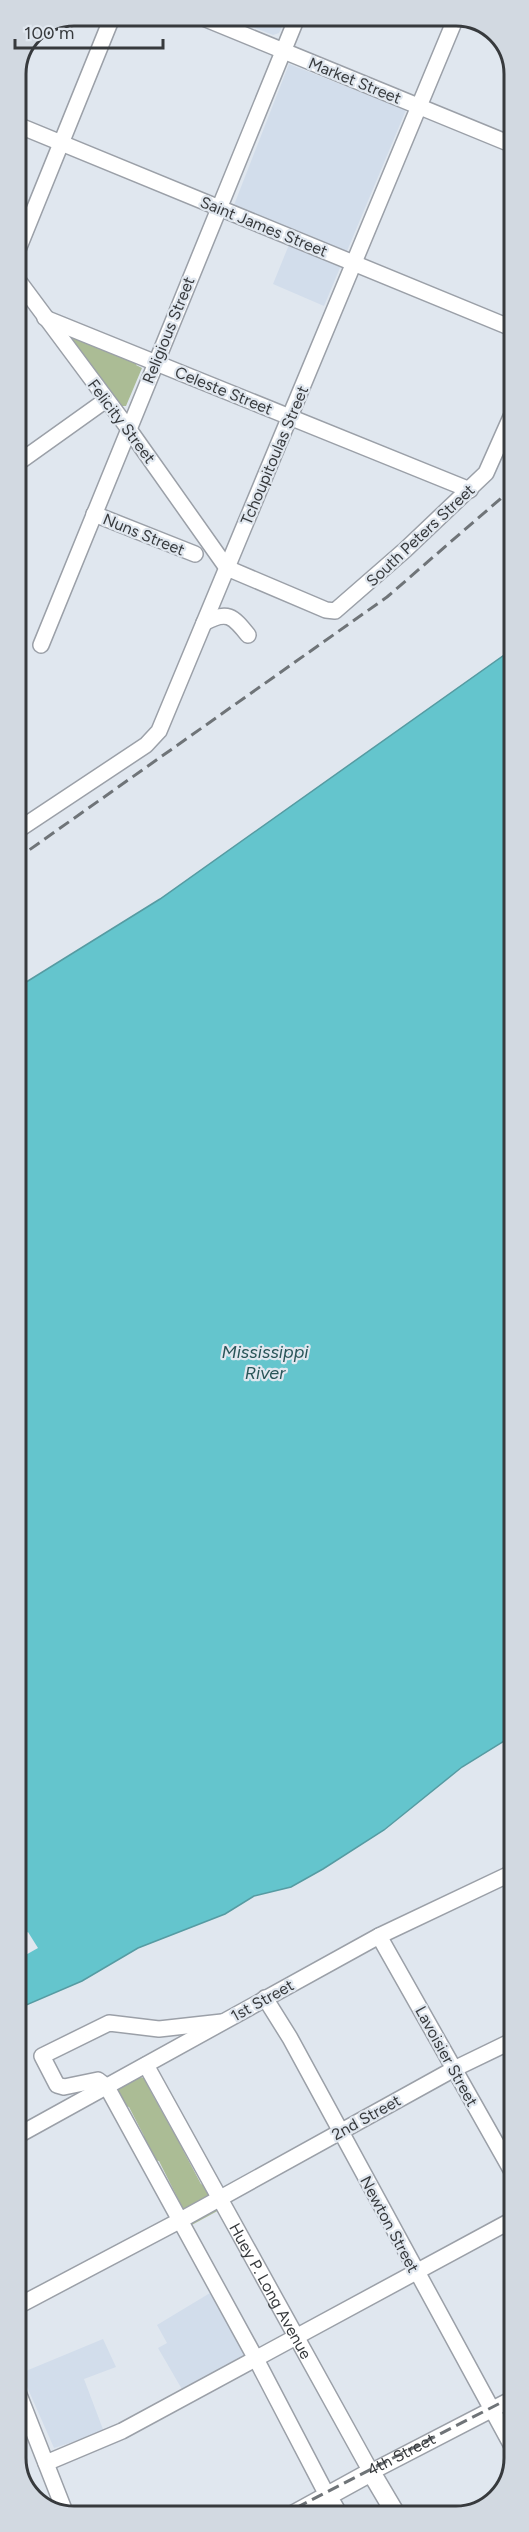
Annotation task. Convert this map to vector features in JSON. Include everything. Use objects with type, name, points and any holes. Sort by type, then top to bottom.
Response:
[{"type":"main road","name":"4th Street","points":[[311,2506],[371,2472]]},
{"type":"main road","name":"Huey P. Long Avenue","points":[[371,2472],[391,2506]]},
{"type":"main road","points":[[328,2497],[333,2506]]},
{"type":"street","points":[[26,229],[108,26]]},
{"type":"street","name":"Market Street","points":[[223,26],[503,141]]},
{"type":"street","name":"Religious Street","points":[[40,645],[294,26]]},
{"type":"street","name":"Tchoupitoulas Street","points":[[26,825],[151,742],[163,724],[453,26]]},
{"type":"street","name":"Saint James Street","points":[[26,128],[503,325]]},
{"type":"street","name":"Felicity Street","points":[[26,291],[128,428],[227,568]]},
{"type":"street","name":"Celeste Street","points":[[45,318],[470,490]]},
{"type":"street","points":[[26,457],[106,400]]},
{"type":"street","name":"South Peters Street","points":[[227,568],[326,610],[335,611],[470,490],[486,473],[503,434]]},
{"type":"street","name":"Nuns Street","points":[[94,514],[195,554]]},
{"type":"street","points":[[204,623],[217,616],[225,615],[236,620],[248,635]]},
{"type":"street","name":"1st Street","points":[[26,2131],[379,1936],[504,1877]]},
{"type":"street","name":"Lavoisier Street","points":[[379,1936],[504,2157]]},
{"type":"street","name":"Newton Street","points":[[265,1998],[290,2037],[415,2272],[504,2432]]},
{"type":"street","points":[[222,2022],[159,2030],[109,2023],[42,2056],[57,2085],[64,2087],[98,2080],[106,2087],[256,2359],[328,2497]]},
{"type":"street","name":"2nd Street","points":[[179,2221],[454,2069],[504,2045]]},
{"type":"street","name":"Huey P. Long Avenue","points":[[146,2065],[371,2472]]},
{"type":"street","points":[[26,2301],[179,2221]]},
{"type":"street","points":[[46,2463],[122,2431],[504,2224]]},
{"type":"street","name":"4th Street","points":[[371,2472],[504,2403]]},
{"type":"street","points":[[26,2412],[62,2505]]},
{"type":"shaded area","points":[[250,26],[282,26],[279,33],[273,35]]},
{"type":"shaded area","points":[[289,64],[406,110],[324,306],[273,284],[295,230],[234,205]]},
{"type":"shaded area","points":[[210,2293],[246,2357],[183,2391],[158,2348],[167,2343],[157,2325]]},
{"type":"shaded area","points":[[103,2339],[116,2367],[84,2379],[104,2432],[54,2448],[26,2384],[26,2371]]},
{"type":"green space","points":[[73,334],[77,339],[122,357],[138,360],[136,365],[142,368],[126,406],[119,406],[69,339]]},
{"type":"green space","points":[[140,2077],[149,2079],[159,2091],[150,2090],[170,2126],[180,2130],[192,2153],[183,2150],[201,2184],[211,2188],[223,2208],[188,2227],[170,2198],[179,2201],[159,2161],[149,2159],[135,2135],[144,2136],[129,2107],[119,2104],[116,2098],[120,2085]]},
{"type":"water","name":"Mississippi River","points":[[503,656],[504,1741],[462,1767],[384,1830],[291,1887],[254,1896],[225,1914],[138,1948],[82,1981],[26,2005],[26,982],[160,899]]},
{"type":"pier","points":[[28,1932],[38,1948],[26,1955],[26,1933]]},
{"type":"railway","points":[[26,852],[387,597],[503,496]]},
{"type":"railway","points":[[300,2506],[504,2401]]}]
